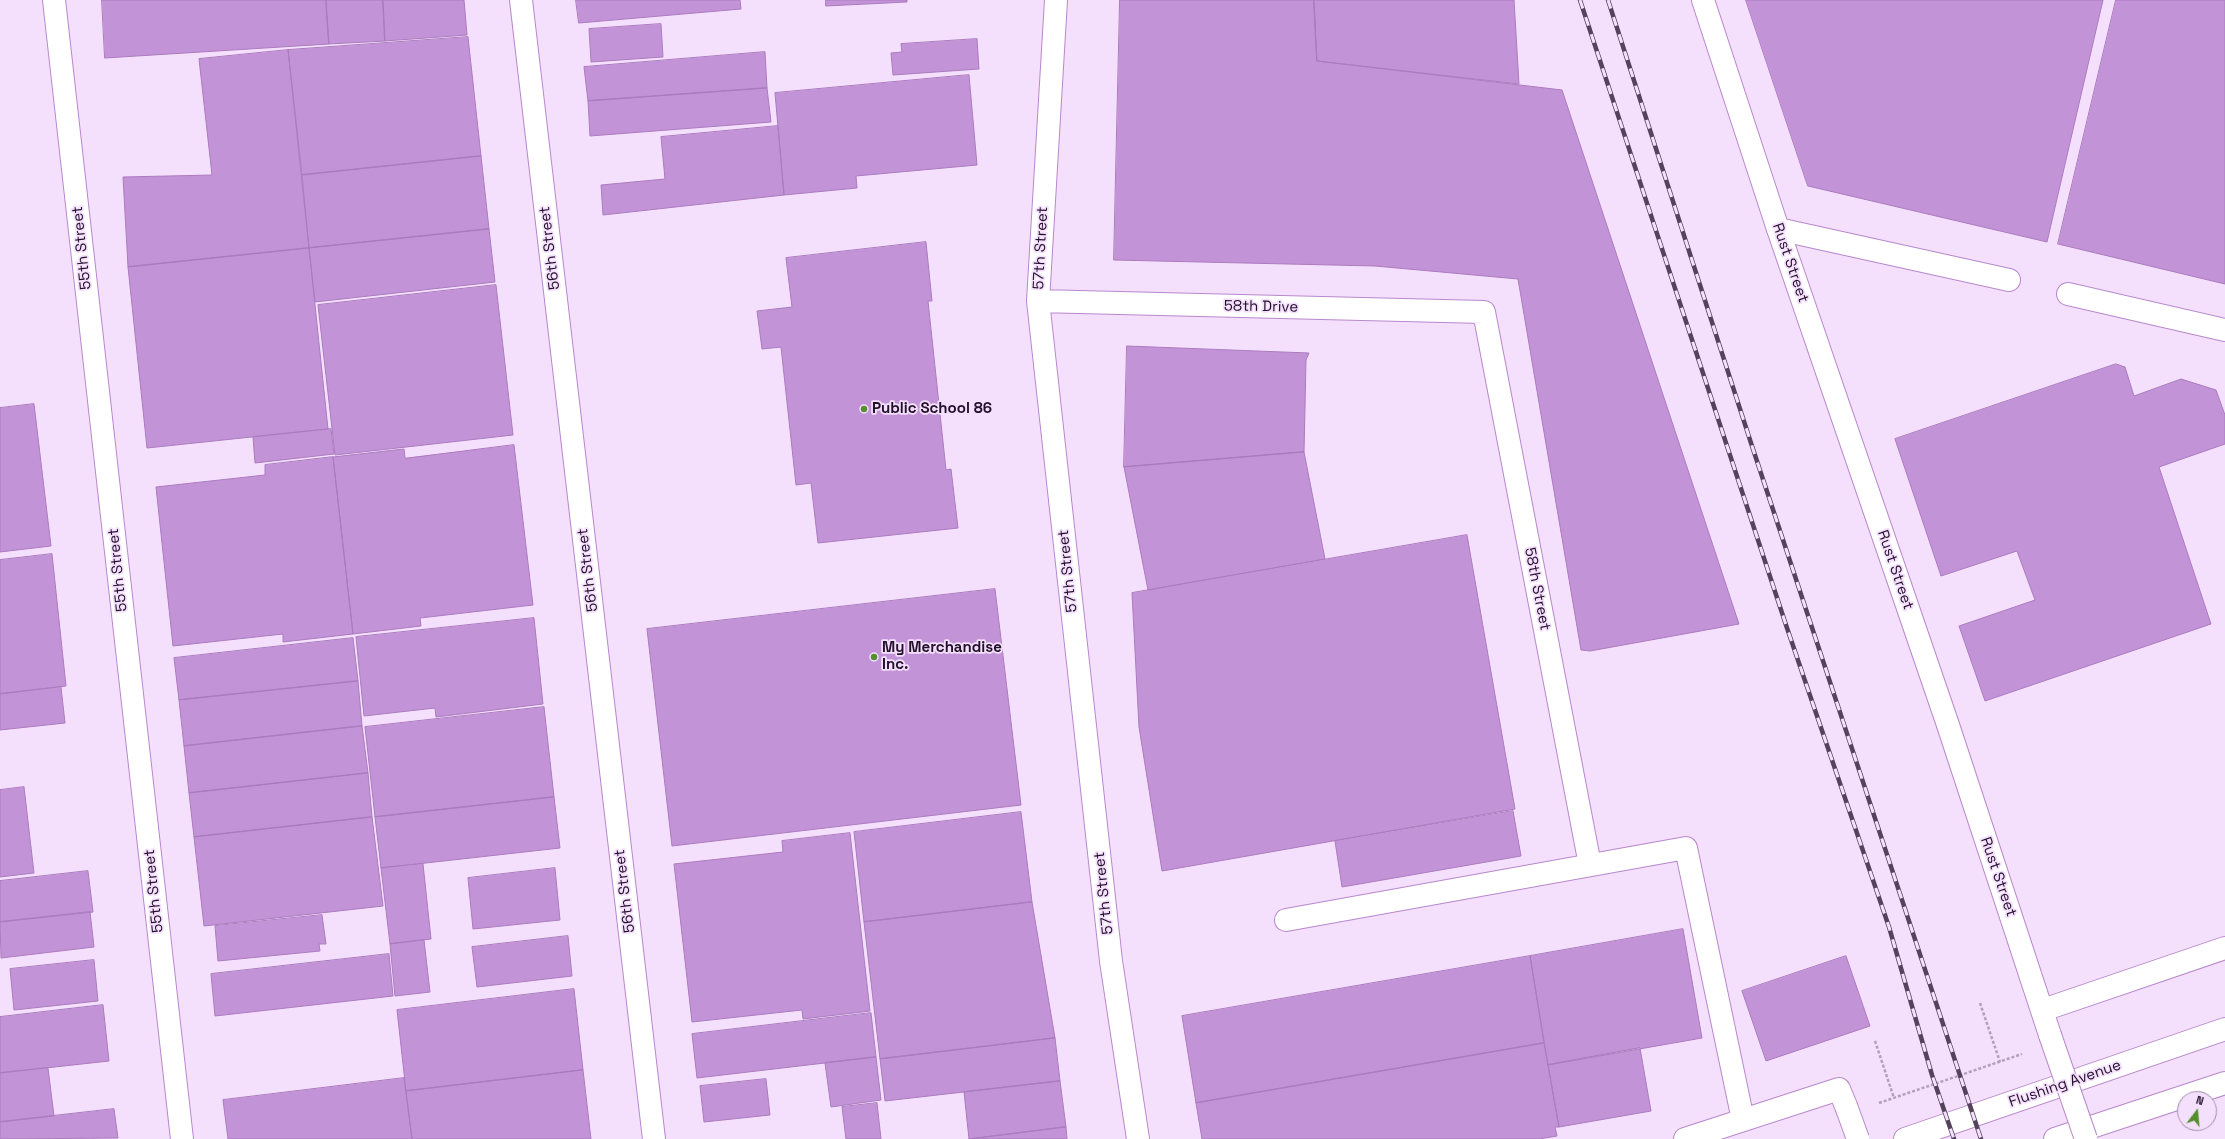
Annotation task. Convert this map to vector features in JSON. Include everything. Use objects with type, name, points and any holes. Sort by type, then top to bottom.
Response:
[{"type":"street","name":"55th Street","points":[[54,0],[182,1139]]},
{"type":"street","name":"56th Street","points":[[522,0],[654,1139]]},
{"type":"street","name":"57th Street","points":[[1056,0],[1038,301],[1111,961],[1138,1139]]},
{"type":"street","name":"Rust Street","points":[[1703,0],[1778,229],[2086,1139]]},
{"type":"street","points":[[1778,229],[2008,280]]},
{"type":"street","points":[[2068,294],[2225,330]]},
{"type":"street","name":"58th Drive","points":[[1038,301],[1484,312]]},
{"type":"street","name":"58th Street","points":[[1484,312],[1590,865]]},
{"type":"street","points":[[1286,920],[1686,848],[1742,1120]]},
{"type":"street","points":[[2043,1010],[2225,948]]},
{"type":"street","name":"Flushing Avenue","points":[[1905,1139],[2225,1029]]},
{"type":"street","points":[[2055,1139],[2225,1082]]},
{"type":"street","points":[[1685,1139],[1839,1090],[1858,1139]]},
{"type":"path","points":[[1980,1003],[2000,1062]]},
{"type":"path","points":[[1875,1041],[1894,1098]]},
{"type":"path","points":[[1872,1106],[2029,1051]]},
{"type":"building","points":[[102,0],[326,0],[329,44],[105,58]]},
{"type":"building","points":[[326,0],[383,0],[385,41],[329,44]]},
{"type":"building","points":[[383,0],[464,0],[467,35],[385,41]]},
{"type":"building","points":[[576,0],[740,0],[741,9],[579,23]]},
{"type":"building","points":[[826,0],[907,0],[907,2],[826,6]]},
{"type":"building","points":[[1120,0],[1314,0],[1317,61],[1562,90],[1739,624],[1590,651],[1581,650],[1518,279],[1375,266],[1114,260]]},
{"type":"building","points":[[1314,0],[1514,0],[1519,84],[1317,61]]},
{"type":"building","points":[[1746,0],[2103,0],[2047,242],[1808,186]]},
{"type":"building","points":[[2116,0],[2225,0],[2225,284],[2058,244]]},
{"type":"building","points":[[661,24],[663,57],[591,62],[589,29]]},
{"type":"building","points":[[468,37],[481,156],[302,175],[288,50]]},
{"type":"building","points":[[977,39],[979,69],[893,75],[891,53],[902,52],[901,44]]},
{"type":"building","points":[[288,50],[309,248],[128,267],[123,177],[212,175],[199,59]]},
{"type":"building","points":[[765,52],[767,88],[588,101],[584,67]]},
{"type":"building","points":[[969,75],[977,165],[856,176],[857,188],[784,195],[775,93]]},
{"type":"building","points":[[767,88],[771,122],[590,136],[588,101]]},
{"type":"building","points":[[778,126],[784,195],[603,215],[601,185],[665,179],[661,137]]},
{"type":"building","points":[[481,156],[489,229],[309,248],[302,175]]},
{"type":"building","points":[[489,229],[495,282],[315,302],[309,248]]},
{"type":"building","name":"Public School 86","points":[[926,242],[932,301],[928,301],[946,470],[951,469],[958,528],[818,543],[811,483],[796,485],[781,347],[762,349],[757,311],[792,307],[786,258]]},
{"type":"building","points":[[309,248],[328,429],[147,448],[128,267]]},
{"type":"building","points":[[496,285],[513,435],[335,455],[318,305]]},
{"type":"building","points":[[1127,346],[1309,353],[1306,360],[1304,452],[1124,467]]},
{"type":"building","points":[[2116,364],[2125,367],[2134,396],[2181,379],[2216,390],[2225,415],[2225,444],[2159,467],[2211,624],[1985,701],[1959,626],[2035,600],[2017,551],[1941,576],[1895,439]]},
{"type":"building","points":[[34,404],[51,546],[0,552],[0,408]]},
{"type":"building","points":[[331,429],[334,454],[255,463],[253,437]]},
{"type":"building","points":[[514,445],[533,605],[420,618],[421,626],[353,634],[333,457],[404,449],[405,458]]},
{"type":"building","points":[[1304,452],[1325,559],[1148,590],[1124,467]]},
{"type":"building","points":[[333,457],[353,634],[283,642],[283,634],[173,646],[156,487],[265,475],[265,465]]},
{"type":"building","points":[[1467,535],[1515,809],[1162,871],[1139,727],[1132,593]]},
{"type":"building","points":[[52,554],[66,686],[0,694],[0,560]]},
{"type":"building","points":[[995,589],[1021,805],[672,846],[647,629]]},
{"type":"building","points":[[534,618],[543,704],[436,717],[435,708],[364,716],[356,637]]},
{"type":"building","points":[[353,638],[358,681],[179,700],[174,658]]},
{"type":"building","points":[[358,681],[362,726],[184,746],[179,700]]},
{"type":"building","points":[[61,687],[65,723],[0,730],[0,694]]},
{"type":"building","points":[[544,707],[554,797],[375,817],[365,727]]},
{"type":"building","points":[[362,726],[368,773],[189,793],[184,746]]},
{"type":"building","points":[[368,773],[372,817],[194,837],[189,793]]},
{"type":"building","points":[[24,787],[34,873],[0,877],[0,790]]},
{"type":"building","points":[[554,797],[560,848],[381,868],[375,817]]},
{"type":"building","points":[[1513,811],[1521,856],[1342,887],[1335,841]]},
{"type":"building","points":[[1021,812],[1032,902],[864,922],[854,832]]},
{"type":"building","points":[[372,817],[383,906],[204,926],[194,837]]},
{"type":"building","points":[[850,833],[870,1011],[803,1019],[802,1010],[692,1022],[674,864],[783,852],[782,841]]},
{"type":"building","points":[[423,864],[431,939],[390,944],[381,868]]},
{"type":"building","points":[[555,868],[560,920],[473,929],[468,878]]},
{"type":"building","points":[[88,871],[93,912],[0,922],[0,881]]},
{"type":"building","points":[[1032,902],[1055,1038],[880,1059],[864,922]]},
{"type":"building","points":[[90,912],[94,947],[1,958],[0,922]]},
{"type":"building","points":[[322,915],[326,944],[319,944],[320,951],[218,961],[215,926]]},
{"type":"building","points":[[1683,929],[1702,1038],[1548,1065],[1530,956]]},
{"type":"building","points":[[568,936],[572,976],[477,987],[472,947]]},
{"type":"building","points":[[424,940],[430,992],[395,996],[390,944]]},
{"type":"building","points":[[389,954],[393,996],[215,1016],[211,974]]},
{"type":"building","points":[[1530,956],[1544,1043],[1196,1103],[1182,1016]]},
{"type":"building","points":[[1846,956],[1870,1026],[1766,1061],[1742,991]]},
{"type":"building","points":[[94,960],[98,1001],[14,1010],[10,969]]},
{"type":"building","points":[[574,989],[583,1070],[406,1091],[397,1010]]},
{"type":"building","points":[[103,1005],[109,1061],[0,1073],[0,1017]]},
{"type":"building","points":[[871,1013],[876,1057],[697,1078],[692,1034]]},
{"type":"building","points":[[1055,1038],[1060,1081],[885,1101],[880,1059]]},
{"type":"building","points":[[1544,1043],[1559,1127],[1555,1127],[1557,1136],[1539,1139],[1202,1139],[1196,1103]]},
{"type":"building","points":[[1640,1048],[1651,1111],[1559,1127],[1548,1065]]},
{"type":"building","points":[[876,1057],[881,1100],[831,1107],[825,1063]]},
{"type":"building","points":[[48,1068],[54,1116],[0,1122],[0,1073]]},
{"type":"building","points":[[583,1070],[591,1139],[412,1139],[406,1091]]},
{"type":"building","points":[[404,1078],[412,1139],[228,1139],[223,1100]]},
{"type":"building","points":[[766,1079],[770,1115],[704,1122],[700,1086]]},
{"type":"building","points":[[1060,1081],[1066,1127],[969,1139],[964,1092]]},
{"type":"building","points":[[877,1103],[881,1139],[846,1139],[842,1107]]},
{"type":"building","points":[[114,1109],[118,1138],[0,1139],[0,1122]]},
{"type":"building","points":[[1066,1127],[1067,1139],[969,1139]]},
{"type":"railway","points":[[1580,0],[1787,628],[1889,927],[1932,1075],[1954,1139]]},
{"type":"railway","points":[[1608,0],[1751,443],[1981,1139]]},
{"type":"place","name":"Public School 86","points":[[864,409]]},
{"type":"place","name":"My Merchandise Inc.","points":[[874,657]]}]
